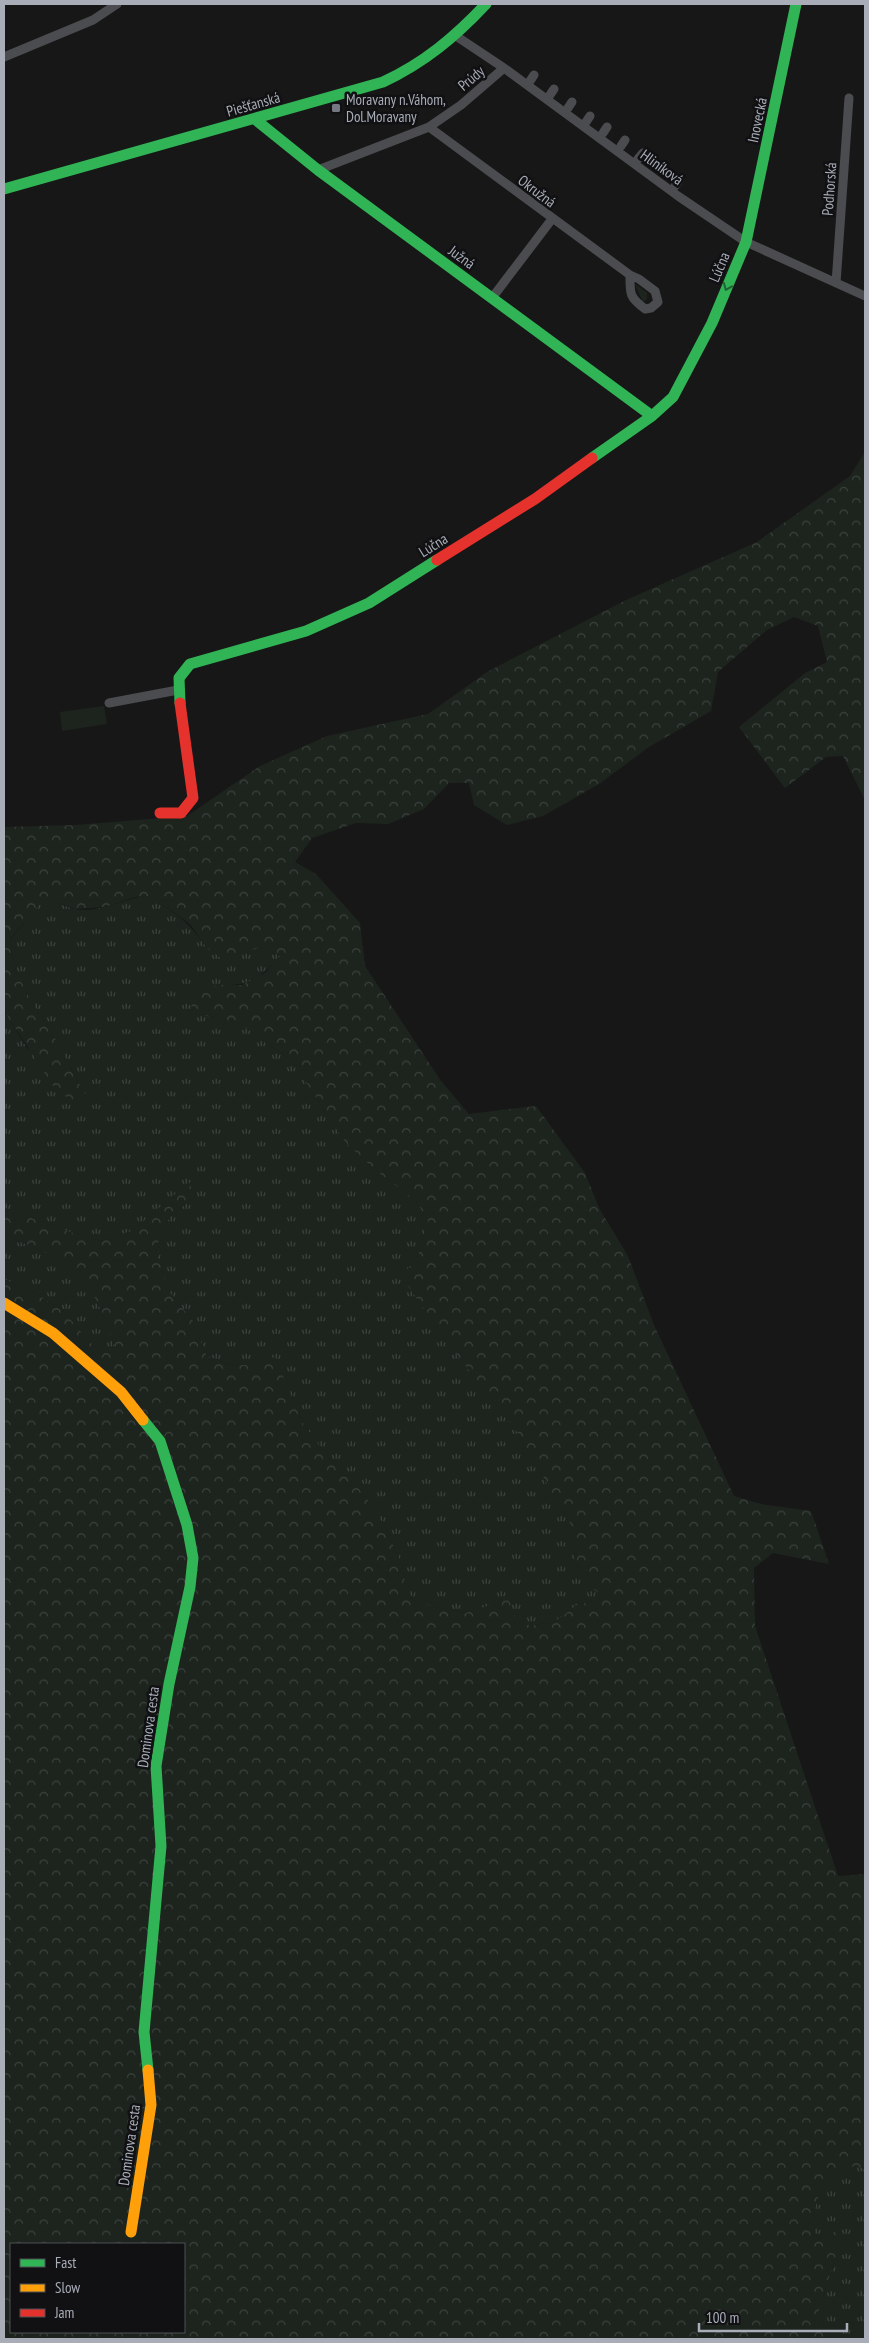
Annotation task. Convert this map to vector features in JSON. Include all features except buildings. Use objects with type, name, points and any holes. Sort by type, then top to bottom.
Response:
[{"type":"street","points":[[4,57],[93,20],[117,4]]},
{"type":"street","name":"Piešťanská","points":[[4,189],[256,120],[390,79],[414,68],[456,36],[486,4]]},
{"type":"street","name":"Inovecká","points":[[746,242],[796,4]]},
{"type":"street","name":"Hliníková","points":[[456,36],[504,68],[678,196],[746,242],[865,296]]},
{"type":"street","name":"Prúdy","points":[[318,170],[429,127],[461,105],[504,68]]},
{"type":"street","name":"Podhorská","points":[[836,283],[849,98]]},
{"type":"street","name":"Južná","points":[[256,120],[264,129],[318,170],[652,416]]},
{"type":"street","name":"Okružná","points":[[429,127],[630,275]]},
{"type":"street","points":[[492,298],[552,219]]},
{"type":"street","name":"Lúčna","points":[[160,814],[181,813],[193,798],[178,690],[179,678],[190,664],[306,631],[370,603],[535,499],[652,416],[673,396],[712,323],[746,242]]},
{"type":"street","points":[[109,703],[178,690]]},
{"type":"street","name":"Dominova cesta","points":[[4,1303],[53,1333],[120,1392],[160,1441],[187,1525],[193,1558],[190,1587],[169,1684],[156,1766],[161,1846],[144,2032],[151,2106],[131,2232]]},
{"type":"green space","points":[[635,284],[647,293],[647,299],[643,302]]},
{"type":"green space","points":[[865,452],[865,800],[843,756],[826,757],[785,788],[739,727],[805,673],[827,662],[818,626],[794,617],[767,630],[718,672],[711,711],[649,747],[599,784],[543,816],[507,825],[474,805],[469,783],[449,783],[424,809],[388,824],[356,823],[312,838],[295,862],[316,874],[360,923],[365,966],[441,1081],[469,1114],[536,1106],[585,1173],[599,1208],[628,1256],[654,1325],[734,1496],[761,1504],[811,1511],[829,1564],[773,1553],[754,1568],[755,1626],[838,1876],[865,1874],[865,2168],[845,2166],[821,2191],[815,2207],[815,2241],[836,2231],[836,2256],[819,2310],[827,2339],[4,2339],[4,1279],[38,1295],[62,1310],[98,1351],[117,1354],[103,1315],[82,1278],[60,1260],[4,1235],[4,1208],[101,1241],[132,1231],[189,1182],[195,1197],[172,1214],[161,1231],[156,1252],[170,1293],[193,1321],[206,1355],[225,1363],[240,1365],[256,1363],[275,1357],[302,1422],[325,1454],[364,1494],[386,1529],[402,1565],[406,1587],[413,1600],[434,1607],[466,1613],[509,1599],[514,1615],[530,1626],[556,1621],[577,1605],[606,1598],[590,1587],[575,1560],[572,1527],[518,1433],[445,1340],[402,1277],[419,1253],[428,1221],[416,1201],[374,1169],[345,1142],[293,1062],[241,1024],[189,1012],[198,991],[218,985],[242,985],[265,973],[280,956],[261,947],[224,960],[208,949],[190,924],[147,896],[135,897],[105,907],[75,909],[45,898],[10,939],[13,965],[31,1001],[57,1042],[87,1098],[79,1106],[55,1089],[4,1011],[4,827],[76,825],[187,816],[260,766],[327,736],[428,714],[487,672],[626,600],[757,542],[850,476]]},
{"type":"green space","points":[[104,706],[107,724],[62,731],[60,712]]},
{"type":"green space","points":[[147,896],[181,918],[208,949],[246,951],[261,947],[281,956],[260,976],[253,980],[239,984],[218,985],[189,1012],[241,1024],[293,1062],[345,1142],[374,1169],[416,1201],[428,1221],[419,1253],[403,1277],[445,1340],[518,1433],[572,1527],[575,1560],[590,1587],[606,1598],[577,1605],[556,1621],[529,1626],[514,1615],[509,1600],[466,1613],[434,1607],[413,1600],[406,1587],[402,1565],[386,1529],[364,1494],[325,1454],[302,1422],[275,1358],[248,1365],[240,1365],[225,1363],[206,1355],[193,1321],[170,1293],[156,1253],[161,1231],[172,1214],[195,1197],[189,1183],[132,1231],[101,1241],[4,1208],[4,1011],[27,1048],[87,1098],[57,1042],[31,1001],[13,965],[10,940],[45,897],[68,907],[84,910],[102,908]]},
{"type":"green space","points":[[4,1235],[61,1260],[82,1279],[97,1302],[109,1328],[118,1355],[98,1351],[62,1310],[38,1295],[4,1279]]},
{"type":"green space","points":[[845,2165],[865,2168],[865,2339],[827,2339],[819,2310],[836,2256],[836,2231],[815,2241],[815,2207],[821,2191]]},
{"type":"traffic: fast","points":[[4,189],[383,82],[425,58],[463,27],[486,4]]},
{"type":"traffic: fast","points":[[592,458],[652,416],[673,397],[712,323],[746,242],[796,4]]},
{"type":"traffic: fast","points":[[256,120],[318,170],[652,416]]},
{"type":"traffic: fast","points":[[180,703],[179,678],[190,664],[306,631],[369,603],[437,560]]},
{"type":"traffic: fast","points":[[143,1420],[160,1441],[187,1525],[193,1558],[190,1587],[169,1684],[156,1766],[161,1846],[144,2032],[148,2070]]},
{"type":"traffic: slow","points":[[4,1303],[53,1333],[121,1392],[143,1420]]},
{"type":"traffic: slow","points":[[131,2232],[151,2105],[148,2070]]},
{"type":"traffic: jam","points":[[437,560],[535,499],[592,458]]},
{"type":"traffic: jam","points":[[160,813],[181,813],[193,798],[180,703]]},
{"type":"place","name":"Moravany n.Váhom, Dol.Moravany","points":[[336,108]]}]
